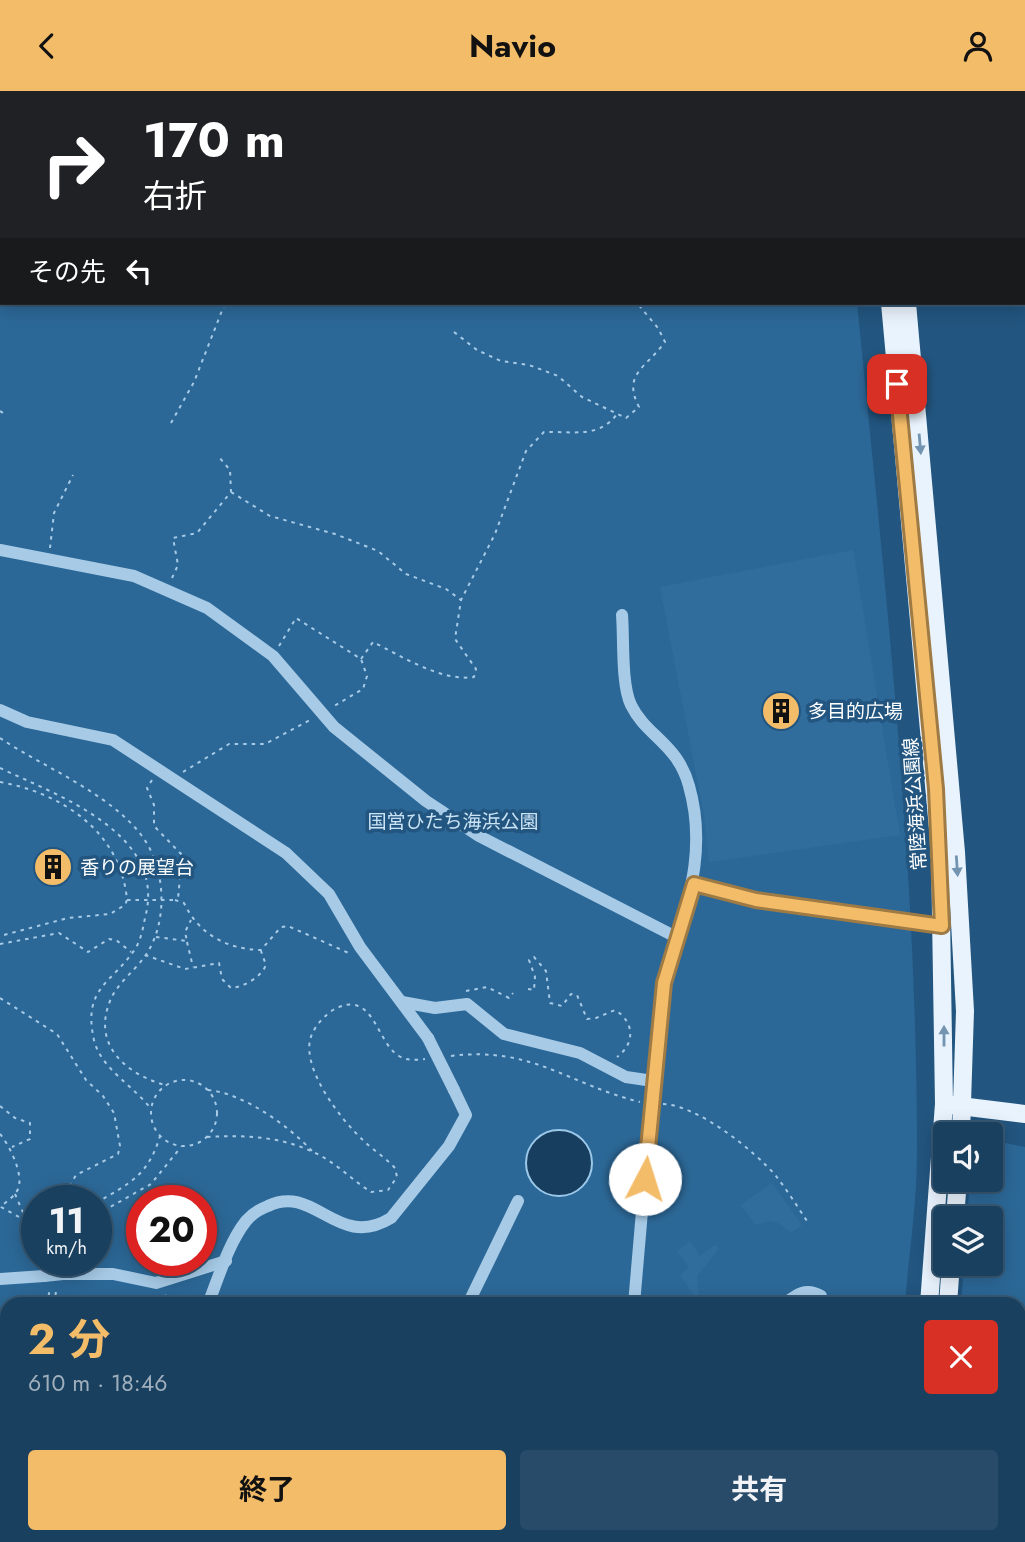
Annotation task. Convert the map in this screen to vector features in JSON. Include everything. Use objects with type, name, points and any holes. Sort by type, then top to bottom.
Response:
[{"type":"main road","name":"常陸海浜公園線","points":[[890,305],[936,789],[942,926],[944,1104],[930,1297]]},
{"type":"main road","name":"常陸海浜公園線","points":[[908,305],[957,864],[965,1011],[962,1122]]},
{"type":"main road","points":[[944,1104],[1025,1114]]},
{"type":"main road","points":[[949,1297],[950,1276]]},
{"type":"street","points":[[0,550],[134,576],[207,608],[273,656],[334,727],[426,801],[479,836],[678,938]]},
{"type":"street","points":[[622,615],[630,703],[681,762],[690,789],[696,842],[694,884],[664,983],[635,1297]]},
{"type":"street","points":[[0,710],[27,722],[113,740],[306,869],[329,894],[360,947],[428,1038],[466,1115],[456,1137],[391,1217],[379,1225],[349,1227],[301,1202],[279,1202],[248,1218],[211,1297]]},
{"type":"street","points":[[694,884],[756,900],[942,926]]},
{"type":"street","points":[[402,1002],[435,1008],[457,1003],[475,1008],[504,1034],[562,1048],[626,1077],[653,1081]]},
{"type":"street","points":[[471,1297],[518,1201]]},
{"type":"street","points":[[0,1279],[64,1274],[113,1274],[156,1283],[226,1261]]},
{"type":"street","points":[[795,1297],[805,1291],[818,1294],[820,1297]]},
{"type":"path","points":[[171,423],[194,382],[224,305]]},
{"type":"path","points":[[454,332],[477,350],[502,361],[529,365],[558,376],[582,397],[626,418],[639,407],[631,392],[633,379],[664,342],[658,328],[639,305]]},
{"type":"path","points":[[362,659],[373,642],[439,672],[463,678],[474,677],[476,669],[455,639],[461,600],[495,534],[531,444],[544,432],[594,432],[609,425],[617,414]]},
{"type":"path","points":[[171,579],[178,565],[173,538],[197,533],[231,492],[230,470],[219,457]]},
{"type":"path","points":[[49,552],[54,513],[73,475]]},
{"type":"path","points":[[231,492],[270,516],[335,534],[378,551],[406,575],[446,589],[461,600]]},
{"type":"path","points":[[276,650],[296,618],[362,659],[367,676],[363,689],[328,710]]},
{"type":"path","points":[[176,900],[182,855],[154,826],[154,805],[147,788],[151,780],[196,766],[229,744],[265,744],[279,740],[316,716]]},
{"type":"path","points":[[0,738],[119,811],[138,830],[150,848],[160,880],[161,903],[155,936],[145,955],[110,1000],[104,1022],[106,1041],[122,1063],[136,1075],[165,1086]]},
{"type":"path","points":[[0,768],[73,803],[112,829],[139,859],[148,885],[148,904],[137,946],[103,982],[96,998],[93,1026],[95,1042],[108,1066],[138,1092],[151,1109],[154,1127],[160,1136],[181,1147]]},
{"type":"path","points":[[0,782],[43,794],[88,821],[116,856],[127,900],[125,905],[110,914],[68,918],[0,936]]},
{"type":"path","points":[[127,900],[176,900],[184,903],[192,919],[215,939],[238,948],[261,950]]},
{"type":"path","points":[[192,919],[185,932],[193,968]]},
{"type":"path","points":[[261,950],[281,927],[288,926],[349,955],[360,947]]},
{"type":"path","points":[[0,944],[59,933],[85,951],[92,951],[109,939],[116,940],[132,953]]},
{"type":"path","points":[[155,936],[187,941]]},
{"type":"path","points":[[145,955],[181,968],[219,963],[225,985],[237,988],[263,971],[266,965],[261,950]]},
{"type":"path","points":[[528,989],[534,991],[536,985],[529,960],[534,957],[546,971],[550,1003],[562,1006],[566,998],[577,995],[587,1019],[615,1010],[623,1015],[629,1026],[631,1039],[627,1049],[618,1056],[595,1061]]},
{"type":"path","points":[[457,1003],[466,991],[477,987],[487,987],[509,998],[513,993]]},
{"type":"path","points":[[0,993],[0,1003]]},
{"type":"path","points":[[1,999],[57,1034],[86,1080],[103,1096],[114,1113],[120,1146],[118,1154],[76,1175],[70,1185]]},
{"type":"path","points":[[151,1109],[155,1098],[165,1086],[187,1080],[208,1090],[233,1096],[265,1115],[371,1192],[388,1190],[397,1177],[395,1168],[345,1122],[310,1065],[312,1033],[326,1015],[341,1006],[356,1006],[369,1013],[389,1047],[399,1056],[412,1060],[433,1058]]},
{"type":"path","points":[[449,1056],[495,1053],[537,1062],[597,1089],[651,1103],[673,1104],[706,1117],[766,1165],[807,1221]]},
{"type":"path","points":[[112,1207],[151,1184],[181,1147],[200,1142],[207,1137],[217,1118],[214,1098],[208,1090]]},
{"type":"path","points":[[0,1106],[15,1118],[30,1123],[30,1139],[11,1147]]},
{"type":"path","points":[[0,1134],[11,1147],[19,1179],[15,1194],[0,1207],[21,1216]]},
{"type":"path","points":[[207,1137],[248,1135],[313,1152]]},
{"type":"path","points":[[112,1194],[137,1179],[147,1169],[160,1136]]},
{"type":"path","points":[[15,1194],[21,1208]]},
{"type":"green space","name":"国営ひたち海浜公園","points":[[0,305],[857,305],[898,726],[912,938],[917,1170],[906,1297],[0,1297]]},
{"type":"green space","points":[[1003,1142],[1025,1147],[1025,1297],[962,1297],[963,1276],[1003,1276],[1003,1206],[968,1206],[969,1192],[1003,1192]]},
{"type":"shaded area","points":[[552,1130],[566,1130],[578,1135],[587,1144],[592,1163],[590,1176],[583,1187],[566,1196],[552,1196],[540,1191],[531,1182],[526,1170],[526,1156],[531,1144],[540,1135]]},
{"type":"building","name":"多目的広場","points":[[853,550],[900,835],[709,862],[704,815],[660,587]]},
{"type":"building","points":[[772,1183],[802,1225],[791,1233],[778,1223],[768,1221],[756,1225],[741,1205]]},
{"type":"building","points":[[690,1241],[700,1256],[715,1245],[719,1249],[697,1276],[699,1297],[695,1297],[680,1275],[689,1268],[677,1251]]},
{"type":"place","name":"多目的広場","points":[[781,711]]},
{"type":"place","name":"香りの展望台","points":[[53,867]]},
{"type":"route","points":[[645,1179],[664,983],[694,884],[756,900],[912,924],[942,926],[936,789],[897,384]]}]
